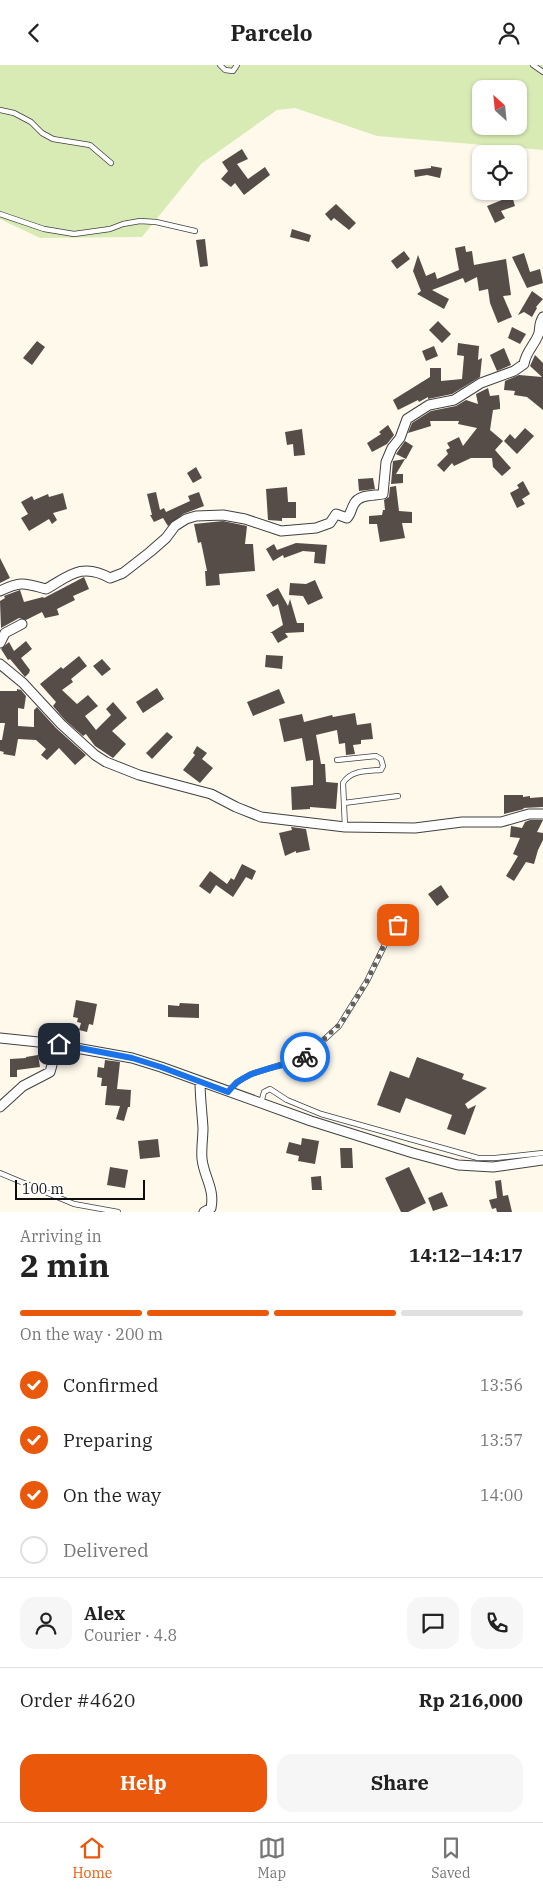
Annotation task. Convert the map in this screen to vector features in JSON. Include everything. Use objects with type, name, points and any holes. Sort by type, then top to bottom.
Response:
[{"type":"street","points":[[0,591],[15,584],[26,584],[46,589],[78,571],[101,573],[110,579],[123,573],[150,552],[166,538],[175,526],[196,516],[223,515],[245,519],[281,531],[316,528],[330,523],[336,514],[347,518],[358,499],[363,496],[383,494],[386,462],[392,448],[400,438],[407,419],[429,405],[454,400],[481,383],[514,371],[524,364],[526,354],[538,334],[539,324],[543,317]]},
{"type":"street","points":[[0,643],[5,633],[22,624]]},
{"type":"street","points":[[0,663],[23,683],[61,724],[95,755],[106,762],[139,775],[211,794],[261,817],[345,827],[422,828],[462,822],[501,822],[529,815],[543,814]]},
{"type":"street","points":[[0,1038],[48,1043],[132,1058],[311,1121],[412,1153],[458,1165],[493,1167],[543,1160]]},
{"type":"street","points":[[0,1107],[23,1087],[50,1071],[52,1065],[48,1043]]},
{"type":"street","points":[[200,1081],[202,1160],[207,1180],[212,1187],[213,1199],[211,1208],[204,1212]]},
{"type":"lane","points":[[220,65],[225,70],[233,71],[237,65]]},
{"type":"lane","points":[[533,65],[543,72]]},
{"type":"lane","points":[[0,110],[14,113],[31,122],[42,133],[53,139],[90,145],[111,163]]},
{"type":"lane","points":[[0,214],[44,229],[74,234],[140,221],[156,222],[195,231]]},
{"type":"lane","points":[[337,760],[376,756],[381,759],[383,766],[381,770],[354,773],[347,777],[343,783],[345,827]]},
{"type":"lane","points":[[344,803],[398,796]]},
{"type":"lane","points":[[228,1092],[237,1082],[251,1074],[305,1057],[339,1026],[367,981],[389,936],[406,918]]},
{"type":"lane","points":[[261,1104],[264,1092],[270,1089],[287,1100],[321,1113],[465,1155],[478,1158],[495,1158],[543,1153]]},
{"type":"lane","points":[[0,1173],[74,1203],[118,1212]]},
{"type":"green space","points":[[0,65],[543,65],[543,150],[527,149],[527,145],[484,145],[377,136],[295,108],[277,110],[201,164],[142,237],[40,238],[0,219]]},
{"type":"building","points":[[242,149],[248,159],[237,164],[248,179],[265,167],[270,175],[244,195],[235,183],[231,187],[221,179],[228,171],[222,162]]},
{"type":"building","points":[[431,166],[442,168],[440,178],[427,175],[415,177],[414,170],[431,168]]},
{"type":"building","points":[[502,200],[513,200],[515,206],[501,211],[505,218],[495,223],[487,206]]},
{"type":"building","points":[[336,204],[356,223],[349,230],[334,218],[331,221],[325,214]]},
{"type":"building","points":[[292,229],[311,235],[309,242],[290,237]]},
{"type":"building","points":[[205,239],[208,266],[200,267],[196,240]]},
{"type":"building","points":[[465,246],[466,252],[472,251],[474,265],[506,259],[511,295],[503,296],[512,317],[498,323],[490,303],[488,289],[479,291],[477,277],[465,283],[463,278],[432,290],[449,299],[444,309],[417,294],[421,291],[413,271],[418,255],[426,276],[435,272],[437,279],[459,270],[455,248]]},
{"type":"building","points":[[404,251],[410,259],[397,269],[391,261]]},
{"type":"building","points":[[524,253],[530,272],[540,269],[543,283],[527,288],[512,257]]},
{"type":"building","points":[[532,291],[543,299],[536,307],[532,317],[524,312],[518,315]]},
{"type":"building","points":[[438,321],[451,334],[442,343],[429,330]]},
{"type":"building","points":[[512,327],[526,334],[520,344],[508,338]]},
{"type":"building","points":[[37,341],[45,347],[32,365],[23,358]]},
{"type":"building","points":[[458,343],[479,346],[478,360],[482,358],[480,377],[452,394],[428,399],[428,397],[398,410],[393,400],[430,377],[430,368],[441,368],[441,381],[462,379],[464,356],[457,355]]},
{"type":"building","points":[[434,346],[438,356],[426,361],[422,351]]},
{"type":"building","points":[[504,348],[511,365],[497,371],[490,355]]},
{"type":"building","points":[[535,355],[543,363],[543,410],[527,397],[514,395],[515,391],[504,390],[505,381],[519,375],[542,377],[530,366]]},
{"type":"building","points":[[488,388],[490,396],[499,395],[500,409],[493,410],[490,430],[503,441],[495,450],[511,468],[502,476],[493,467],[492,458],[471,458],[454,466],[452,463],[444,472],[437,465],[448,454],[446,450],[450,448],[447,443],[459,437],[463,446],[477,428],[458,424],[459,421],[430,421],[431,426],[408,433],[412,423],[431,411],[456,406],[466,400],[478,404],[476,394]]},
{"type":"building","points":[[388,425],[394,435],[387,444],[372,452],[367,443],[381,434],[379,432]]},
{"type":"building","points":[[525,428],[534,436],[517,454],[504,441],[510,434],[515,439]]},
{"type":"building","points":[[302,429],[305,455],[294,456],[293,444],[287,445],[285,432]]},
{"type":"building","points":[[405,441],[413,446],[406,459],[396,454]]},
{"type":"building","points":[[405,459],[396,474],[403,474],[403,483],[391,484],[393,461]]},
{"type":"building","points":[[196,467],[202,478],[193,483],[187,473]]},
{"type":"building","points":[[373,478],[375,489],[359,491],[358,479]]},
{"type":"building","points":[[523,481],[530,494],[522,499],[525,504],[517,508],[510,493],[519,488],[517,485]]},
{"type":"building","points":[[396,486],[399,511],[412,512],[412,523],[402,523],[405,538],[380,542],[377,524],[369,524],[369,516],[382,515],[383,510],[385,510],[384,500],[389,497],[390,487]]},
{"type":"building","points":[[287,487],[288,502],[296,502],[296,518],[282,518],[282,521],[268,520],[266,489]]},
{"type":"building","points":[[156,492],[160,510],[164,508],[166,512],[190,501],[188,496],[199,492],[204,506],[183,514],[168,526],[163,518],[154,522],[150,515],[152,515],[147,494]]},
{"type":"building","points":[[63,493],[67,509],[53,513],[57,520],[52,524],[49,519],[29,531],[21,518],[28,514],[21,502],[32,496],[34,500],[48,494],[49,497]]},
{"type":"building","points":[[223,521],[247,526],[245,544],[253,544],[255,571],[219,574],[220,585],[206,586],[205,571],[207,571],[201,542],[198,543],[194,524]]},
{"type":"building","points":[[296,543],[327,545],[325,564],[314,563],[315,552],[303,551],[284,558],[283,555],[273,561],[266,549],[274,544],[277,550]]},
{"type":"building","points":[[0,558],[10,578],[0,583]]},
{"type":"building","points":[[84,577],[89,589],[73,596],[75,600],[57,609],[59,615],[45,618],[42,612],[26,620],[19,618],[1,628],[0,601],[5,598],[4,596],[20,590],[24,602],[44,598]]},
{"type":"building","points":[[315,580],[323,598],[308,605],[303,596],[289,595],[290,583],[306,584]]},
{"type":"building","points":[[278,588],[288,606],[290,599],[297,623],[304,623],[304,632],[285,633],[288,637],[278,643],[272,633],[270,633],[283,625],[278,604],[273,607],[266,595]]},
{"type":"building","points":[[26,641],[32,649],[21,658],[30,670],[25,677],[10,659],[8,660],[1,649],[9,642],[14,651]]},
{"type":"building","points":[[266,655],[283,656],[282,669],[265,667]]},
{"type":"building","points":[[79,656],[87,666],[71,679],[73,682],[62,690],[77,704],[88,695],[98,706],[85,716],[96,730],[111,715],[106,709],[113,702],[127,718],[112,731],[126,744],[113,758],[95,746],[86,734],[83,736],[65,720],[53,706],[56,702],[40,684],[61,667],[63,669]]},
{"type":"building","points":[[102,659],[111,669],[102,676],[93,666]]},
{"type":"building","points":[[157,688],[164,699],[143,713],[136,702]]},
{"type":"building","points":[[17,689],[21,690],[26,696],[24,709],[18,708],[18,726],[34,727],[34,710],[37,707],[56,728],[86,755],[75,765],[59,748],[47,760],[41,755],[46,749],[36,740],[18,739],[15,756],[3,754],[4,752],[0,751],[0,740],[2,740],[5,723],[0,723],[0,691],[17,691]]},
{"type":"building","points":[[279,689],[285,703],[253,716],[247,702]]},
{"type":"building","points":[[355,713],[357,725],[371,723],[373,739],[361,740],[361,744],[353,745],[355,754],[346,755],[345,743],[339,744],[337,730],[316,735],[321,764],[325,764],[326,782],[338,783],[336,809],[310,807],[310,809],[292,810],[291,787],[313,785],[313,760],[306,761],[302,738],[284,742],[279,719],[302,714],[304,722],[332,715],[333,717]]},
{"type":"building","points":[[167,732],[173,737],[152,759],[146,753]]},
{"type":"building","points":[[197,746],[207,753],[202,759],[213,768],[200,783],[183,770],[195,755],[193,753]]},
{"type":"building","points":[[504,795],[523,795],[523,797],[530,796],[530,798],[543,797],[543,807],[523,808],[504,814]]},
{"type":"building","points":[[543,820],[537,832],[543,833],[543,840],[534,864],[526,862],[514,881],[506,876],[518,856],[513,854],[520,838],[510,837],[511,826],[522,828],[525,822]]},
{"type":"building","points":[[291,827],[306,829],[310,850],[296,853],[296,851],[285,856],[279,833],[292,830]]},
{"type":"building","points":[[242,864],[256,871],[252,880],[246,877],[233,897],[216,885],[210,894],[199,886],[210,871],[227,884],[231,878],[234,880]]},
{"type":"building","points":[[441,885],[449,897],[437,906],[428,894]]},
{"type":"building","points":[[76,1000],[97,1004],[93,1025],[89,1024],[87,1032],[79,1030],[81,1023],[77,1022],[78,1018],[73,1017]]},
{"type":"building","points":[[180,1003],[199,1004],[199,1018],[168,1017],[168,1005],[179,1006]]},
{"type":"building","points":[[38,1055],[40,1067],[17,1070],[17,1077],[10,1077],[10,1059]]},
{"type":"building","points":[[417,1057],[464,1074],[462,1079],[487,1088],[465,1104],[468,1109],[476,1105],[465,1135],[447,1129],[452,1115],[406,1098],[400,1113],[377,1105],[390,1071],[409,1078]]},
{"type":"building","points":[[105,1060],[120,1062],[117,1089],[131,1090],[130,1107],[128,1107],[124,1121],[116,1119],[120,1106],[105,1105],[107,1086],[101,1086],[102,1078],[97,1077],[98,1067],[104,1068]]},
{"type":"building","points":[[302,1138],[319,1141],[315,1164],[298,1161],[299,1156],[286,1153],[289,1142],[301,1145]]},
{"type":"building","points":[[158,1139],[160,1157],[140,1159],[138,1141]]},
{"type":"building","points":[[340,1148],[352,1148],[353,1168],[341,1168]]},
{"type":"building","points":[[110,1167],[128,1170],[125,1188],[107,1185]]},
{"type":"building","points":[[409,1167],[426,1203],[408,1212],[401,1212],[385,1178]]},
{"type":"building","points":[[321,1176],[322,1190],[312,1190],[311,1177]]},
{"type":"building","points":[[501,1180],[503,1196],[508,1195],[512,1212],[497,1212],[496,1208],[492,1209],[489,1200],[497,1198],[495,1181]]},
{"type":"building","points":[[442,1192],[448,1206],[433,1211],[428,1198]]},
{"type":"way so far","points":[[305,1057],[339,1026],[347,1015],[367,981],[386,941],[398,925]]},
{"type":"route","points":[[59,1044],[132,1058],[228,1092],[237,1082],[251,1074],[305,1057]]}]
